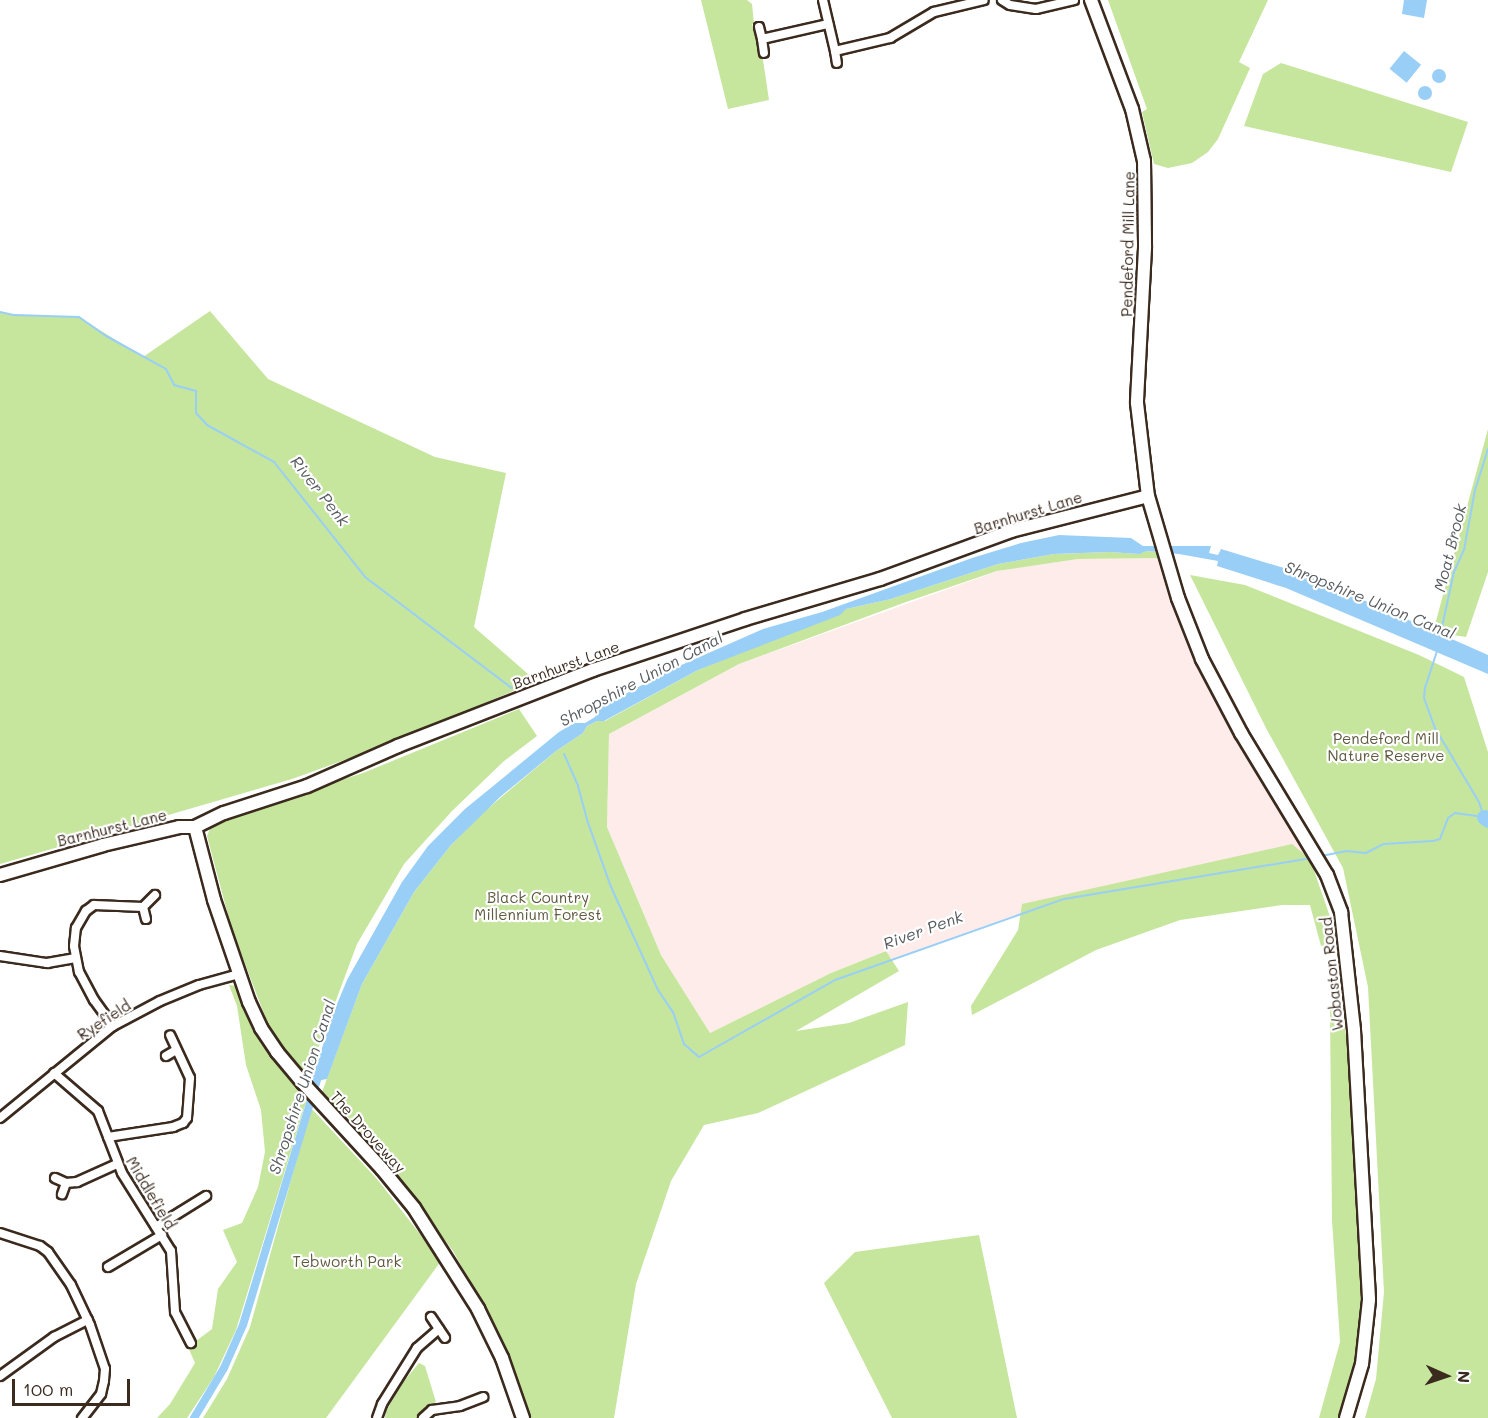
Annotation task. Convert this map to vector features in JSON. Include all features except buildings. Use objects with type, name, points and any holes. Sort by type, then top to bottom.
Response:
[{"type":"street","points":[[823,0],[837,63]]},
{"type":"street","points":[[835,51],[890,38],[935,12],[984,0]]},
{"type":"street","points":[[1002,0],[1010,5],[1036,9],[1074,0]]},
{"type":"street","name":"Pendeford Mill Lane","points":[[1091,0],[1132,109],[1144,161],[1145,229],[1137,403],[1148,496]]},
{"type":"street","points":[[762,39],[828,24]]},
{"type":"street","points":[[759,27],[765,53]]},
{"type":"street","name":"Wobaston Road","points":[[1148,496],[1167,563],[1202,659],[1235,723],[1327,874],[1341,912],[1353,1020],[1368,1300],[1368,1332],[1362,1364],[1346,1418]]},
{"type":"street","name":"Barnhurst Lane","points":[[0,874],[103,845],[179,827],[195,827],[224,813],[308,786],[398,746],[593,670],[745,619],[880,579],[1011,531],[1148,496]]},
{"type":"street","name":"The Droveway","points":[[195,827],[214,900],[239,975],[261,1028],[277,1052],[303,1083],[414,1208],[488,1330],[502,1358],[523,1418]]},
{"type":"street","points":[[113,1026],[86,987],[76,958],[76,928],[86,911],[102,904],[143,907],[155,895]]},
{"type":"street","points":[[143,907],[146,919]]},
{"type":"street","points":[[0,956],[47,963],[76,958]]},
{"type":"street","name":"Ryefield","points":[[0,1118],[113,1026],[160,1001],[199,986],[239,975]]},
{"type":"street","points":[[108,1137],[173,1126],[183,1123],[187,1118],[190,1078],[170,1035]]},
{"type":"street","points":[[166,1056],[176,1050]]},
{"type":"street","name":"Middlefield","points":[[54,1073],[98,1111],[117,1164],[171,1251],[175,1312],[191,1343]]},
{"type":"street","points":[[55,1178],[66,1184],[76,1182],[117,1164]]},
{"type":"street","points":[[62,1194],[66,1184]]},
{"type":"street","points":[[108,1267],[206,1196]]},
{"type":"street","points":[[0,1233],[40,1246],[48,1252],[71,1285],[88,1320],[98,1344],[105,1373],[101,1394],[82,1418]]},
{"type":"street","points":[[431,1317],[445,1338]]},
{"type":"street","points":[[0,1376],[54,1337],[88,1320]]},
{"type":"street","points":[[377,1418],[382,1404],[417,1348],[439,1329]]},
{"type":"street","points":[[423,1418],[432,1410],[454,1408],[483,1397]]},
{"type":"shaded area","points":[[1160,558],[1189,641],[1310,859],[1064,899],[892,960],[885,951],[831,973],[710,1033],[661,955],[607,827],[609,734],[739,664],[998,571],[1078,559]]},
{"type":"green space","points":[[701,0],[747,0],[752,4],[754,24],[752,24],[763,60],[769,100],[728,109]]},
{"type":"green space","points":[[1108,0],[1268,0],[1239,62],[1250,68],[1218,139],[1208,152],[1192,163],[1168,168],[1154,164],[1142,112],[1147,109]]},
{"type":"green space","points":[[1281,63],[1468,122],[1451,172],[1244,126],[1263,74]]},
{"type":"green space","points":[[210,311],[268,379],[435,457],[506,473],[474,627],[536,681],[405,738],[292,779],[0,864],[0,312],[14,315],[79,317],[143,357]]},
{"type":"green space","points":[[1488,429],[1488,572],[1466,637],[1433,632]]},
{"type":"green space","name":"Black Country Millennium Forest","points":[[1147,551],[1157,552],[1160,558],[1078,559],[997,571],[739,664],[609,734],[607,827],[661,955],[710,1033],[831,973],[886,951],[899,971],[796,1031],[849,1023],[908,1002],[905,1045],[758,1113],[704,1125],[671,1181],[636,1284],[614,1418],[529,1418],[498,1332],[453,1251],[353,1122],[322,1092],[362,984],[414,892],[451,845],[479,816],[556,751],[583,733],[587,726],[597,721],[605,721],[698,670],[846,609],[891,599],[998,564],[1054,554],[1110,552],[1138,554]]},
{"type":"green space","name":"Pendeford Mill Nature Reserve","points":[[1190,575],[1245,585],[1419,655],[1464,677],[1488,752],[1488,1418],[1365,1418],[1376,1379],[1384,1292],[1368,987],[1343,868],[1266,728]]},
{"type":"green space","points":[[519,709],[537,736],[504,761],[452,811],[404,864],[357,944],[332,1011],[325,1017],[328,1021],[307,1080],[271,1032],[232,930],[207,836],[213,821],[363,773]]},
{"type":"green space","points":[[1292,844],[1310,859],[1336,934],[1333,945],[1321,946],[1310,905],[1282,905],[1180,920],[1096,950],[972,1015],[971,1006],[1018,930],[1022,904]]},
{"type":"green space","points":[[229,985],[236,986],[243,997],[261,1044],[307,1099],[236,1330],[214,1377],[187,1418],[157,1418],[170,1404],[195,1363],[188,1347],[212,1329],[218,1289],[237,1262],[223,1230],[242,1223],[258,1187],[265,1152],[261,1110],[246,1065],[237,1006]]},
{"type":"green space","points":[[1330,1007],[1344,1022],[1349,1055],[1365,1302],[1363,1333],[1350,1396],[1341,1418],[1319,1418],[1340,1342],[1332,1220]]},
{"type":"green space","name":"Tebworth Park","points":[[311,1108],[377,1179],[441,1261],[326,1418],[203,1418],[227,1379],[250,1327]]},
{"type":"green space","points":[[979,1235],[1017,1418],[892,1418],[824,1283],[855,1252]]},
{"type":"green space","points":[[419,1363],[425,1366],[436,1402],[431,1404],[418,1418],[385,1418],[386,1411],[403,1382]]},
{"type":"water","points":[[1404,0],[1427,0],[1424,18],[1402,14]]},
{"type":"water","points":[[1404,51],[1421,65],[1407,83],[1390,69]]},
{"type":"water","points":[[1439,69],[1444,71],[1446,76],[1444,81],[1439,83],[1434,81],[1432,76],[1434,71]]},
{"type":"water","points":[[1425,86],[1430,88],[1432,93],[1430,98],[1425,100],[1420,98],[1418,93],[1420,88]]},
{"type":"water","points":[[1059,535],[1131,538],[1143,546],[1211,546],[1209,553],[1218,555],[1221,549],[1284,568],[1316,579],[1488,655],[1488,674],[1286,588],[1217,566],[1218,561],[1179,554],[1147,551],[1139,554],[1110,552],[1054,554],[998,564],[891,599],[846,609],[840,615],[698,670],[604,721],[597,721],[587,726],[583,733],[556,751],[500,797],[451,845],[414,892],[362,984],[327,1079],[316,1081],[313,1076],[330,1023],[325,1017],[326,1013],[335,1009],[347,980],[402,882],[428,846],[465,809],[559,732],[574,723],[585,723],[595,717],[601,707],[670,670],[763,629],[822,612],[972,558],[1021,543]]},
{"type":"waterway","name":"River Penk","points":[[0,312],[14,315],[79,317],[108,337],[166,369],[174,385],[196,391],[196,413],[207,425],[274,462],[365,577],[512,688]]},
{"type":"waterway","name":"Moat Brook","points":[[1440,636],[1454,572],[1464,550],[1475,490],[1488,449]]},
{"type":"waterway","name":"Moat Brook","points":[[1437,651],[1425,687],[1424,698],[1435,728],[1479,802],[1484,817]]},
{"type":"waterway","name":"River Penk","points":[[564,754],[578,786],[587,820],[611,887],[658,990],[673,1012],[684,1044],[699,1057],[835,980],[1064,899],[1313,858]]},
{"type":"waterway","name":"River Penk","points":[[1321,856],[1346,851],[1366,853],[1384,844],[1433,841],[1440,839],[1448,818],[1455,813],[1484,817]]},
{"type":"waterway","name":"River Penk","points":[[1484,817],[1488,820]]},
{"type":"waterway","name":"Shropshire Union Canal","points":[[194,1418],[224,1368],[243,1325],[320,1070]]}]
